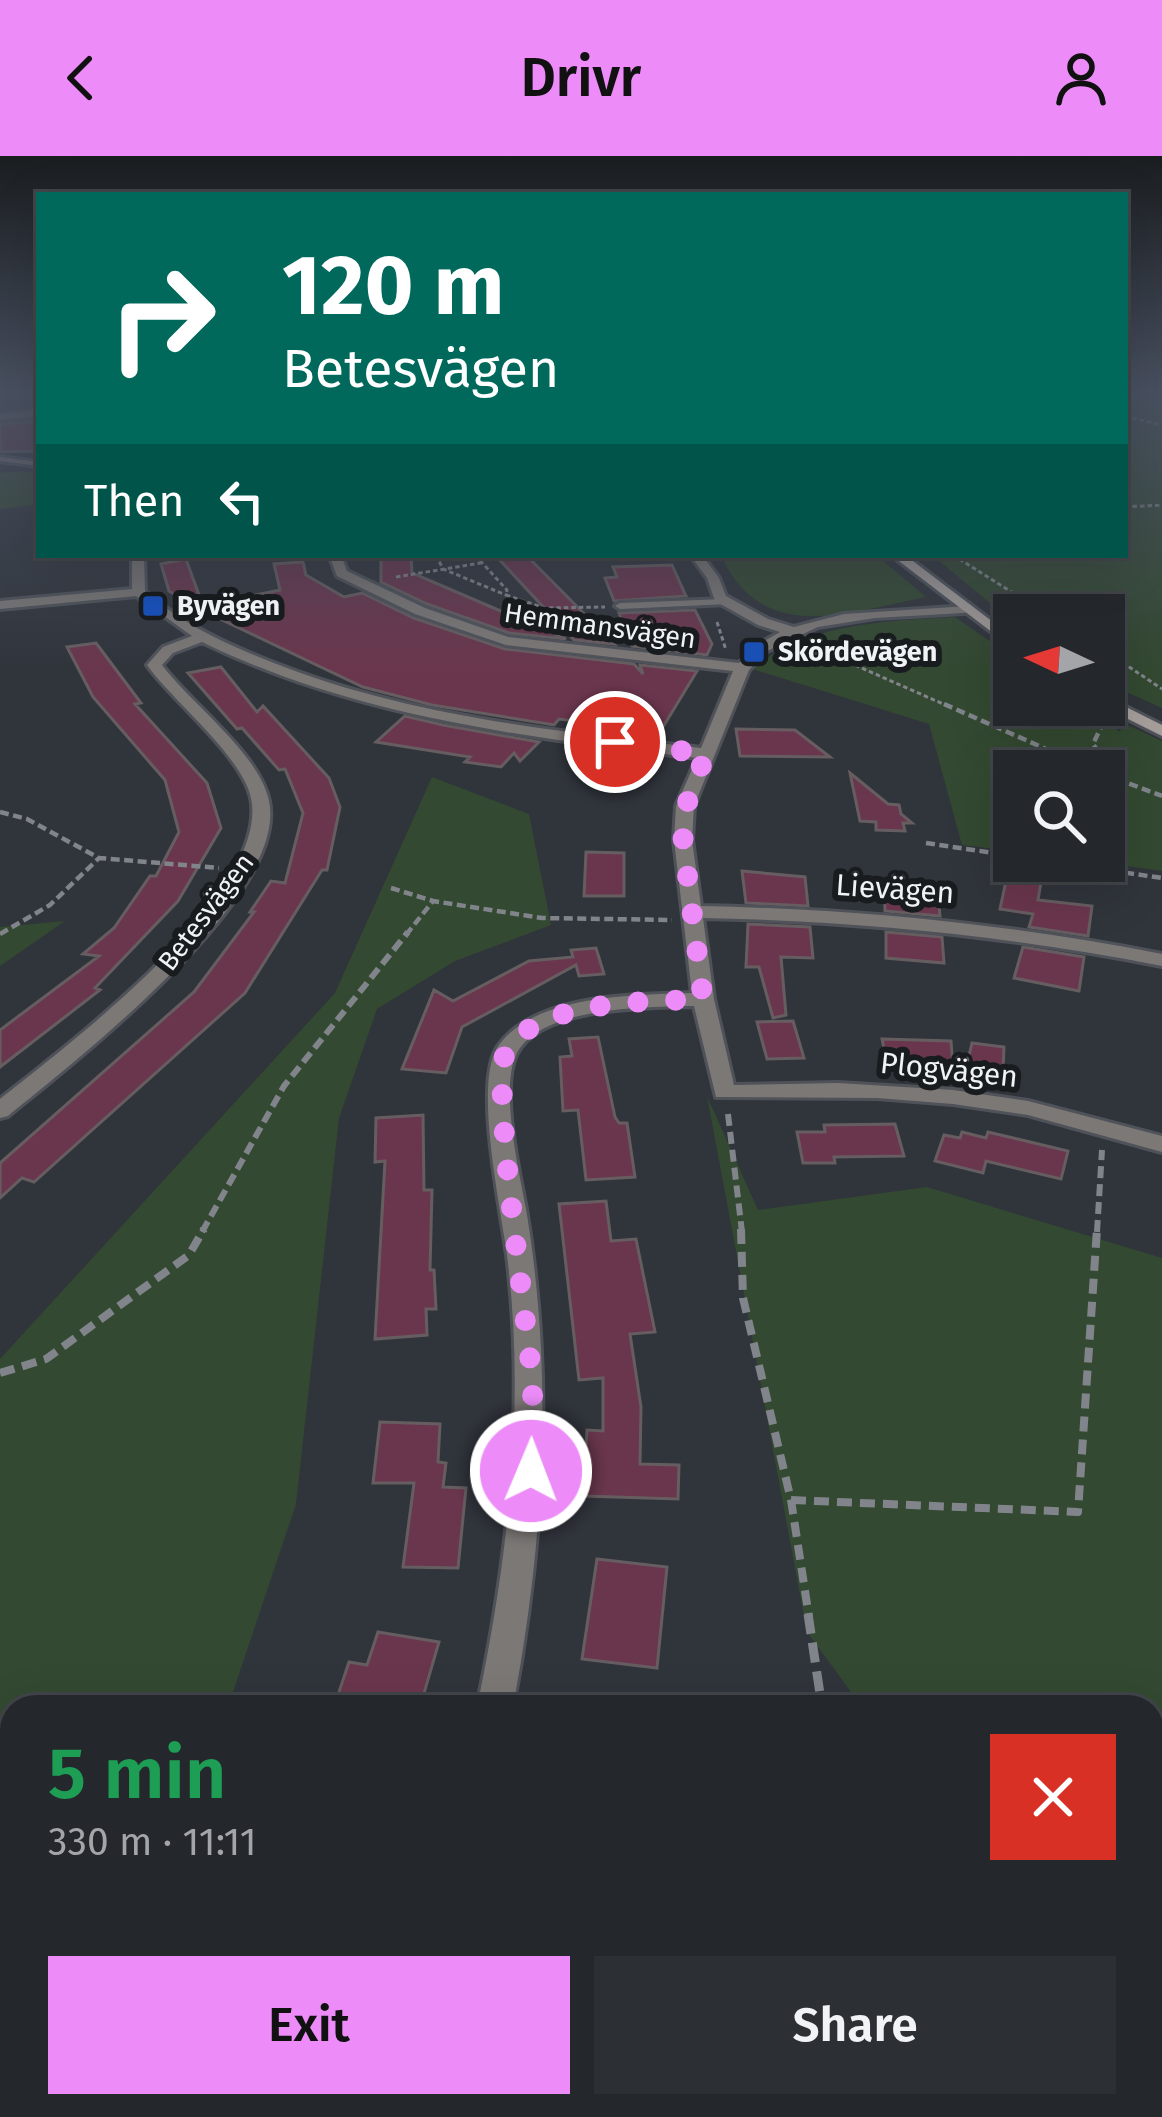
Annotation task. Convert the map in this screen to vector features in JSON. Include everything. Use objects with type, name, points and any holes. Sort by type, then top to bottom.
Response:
[{"type":"main road","points":[[901,558],[993,630]]},
{"type":"main road","points":[[1125,712],[1162,731]]},
{"type":"street","points":[[138,558],[139,592]]},
{"type":"street","name":"Hemmansvägen","points":[[336,558],[341,573],[474,632],[540,646],[742,668]]},
{"type":"street","points":[[698,558],[725,602],[788,633]]},
{"type":"street","points":[[0,604],[139,592],[203,637],[309,685],[382,707],[706,754]]},
{"type":"street","points":[[724,1092],[703,999],[684,866],[686,806],[742,668],[754,652],[788,633],[849,620],[963,609]]},
{"type":"street","name":"Betesvägen","points":[[0,1111],[136,998],[188,945],[255,849],[262,823],[260,799],[250,778],[154,665],[168,650],[203,637]]},
{"type":"street","name":"Lievägen","points":[[693,916],[798,912],[984,926],[1162,961]]},
{"type":"street","points":[[497,1695],[524,1551],[532,1385],[500,1101],[506,1053],[524,1033],[585,1009],[703,999]]},
{"type":"street","name":"Plogvägen","points":[[724,1092],[861,1091],[959,1098],[1162,1144]]},
{"type":"lane","points":[[620,606],[725,602]]},
{"type":"path","points":[[1128,507],[1162,505]]},
{"type":"path","points":[[438,558],[443,569],[544,608],[620,606]]},
{"type":"path","points":[[477,558],[507,590],[506,595]]},
{"type":"path","points":[[958,558],[1015,594]]},
{"type":"path","points":[[394,577],[481,563]]},
{"type":"path","points":[[725,602],[713,608],[727,655],[742,668]]},
{"type":"path","points":[[788,633],[1049,750]]},
{"type":"path","points":[[1125,664],[1162,689]]},
{"type":"path","points":[[1125,783],[1162,796]]},
{"type":"path","points":[[0,812],[27,819],[99,858],[243,869]]},
{"type":"path","points":[[926,844],[993,853]]},
{"type":"path","points":[[0,934],[50,904],[99,858]]},
{"type":"path","points":[[1125,873],[1162,878]]},
{"type":"path","points":[[391,888],[433,901],[542,918],[693,916]]},
{"type":"path","points":[[0,1373],[46,1359],[189,1255],[284,1086],[433,901]]},
{"type":"path","points":[[724,1092],[741,1209],[743,1298],[791,1500],[820,1695]]},
{"type":"path","points":[[791,1500],[1078,1512],[1104,1128]]},
{"type":"green space","points":[[0,487],[36,487],[36,504],[0,509]]},
{"type":"green space","points":[[1128,487],[1162,487],[1162,708],[1125,691],[1125,594],[993,594],[993,606],[936,558],[1128,558]]},
{"type":"green space","points":[[723,558],[880,558],[926,597],[810,616],[784,613],[738,584]]},
{"type":"green space","points":[[955,617],[993,643],[993,726],[1112,726],[1120,732],[1125,724],[1162,741],[1162,871],[1125,866],[1125,750],[993,750],[993,849],[962,845],[929,724],[752,669],[797,642],[875,623]]},
{"type":"green space","points":[[432,777],[529,814],[551,925],[455,961],[377,1009],[339,1118],[296,1504],[232,1695],[0,1695],[0,1359],[335,993]]},
{"type":"green space","points":[[65,921],[0,966],[0,927]]},
{"type":"green space","points":[[707,1096],[758,1210],[927,1187],[1162,1258],[1162,1695],[853,1695],[807,1632]]},
{"type":"building","points":[[381,558],[411,558],[412,573],[566,639],[509,633],[381,582]]},
{"type":"building","points":[[498,558],[529,558],[614,644],[574,640]]},
{"type":"building","points":[[186,559],[203,606],[280,590],[274,564],[303,562],[306,575],[344,597],[362,593],[414,618],[505,649],[634,664],[643,674],[640,665],[697,671],[660,732],[559,719],[554,725],[432,705],[363,687],[197,608],[169,591],[161,564]]},
{"type":"building","points":[[672,565],[686,596],[614,601],[605,578],[617,577],[613,567]]},
{"type":"building","points":[[695,610],[712,644],[707,655],[632,646],[619,613]]},
{"type":"building","points":[[96,643],[141,703],[135,704],[207,783],[221,828],[178,901],[95,988],[100,990],[0,1067],[0,1030],[99,956],[83,954],[114,928],[150,876],[156,876],[179,832],[165,780],[93,697],[67,647]]},
{"type":"building","points":[[221,667],[257,712],[263,706],[329,778],[340,807],[327,870],[322,870],[245,993],[34,1182],[22,1178],[0,1198],[0,1163],[194,992],[254,912],[250,912],[271,881],[285,883],[303,813],[285,769],[279,770],[242,728],[237,729],[188,673]]},
{"type":"building","points":[[405,716],[539,742],[520,761],[514,753],[501,767],[465,762],[470,757],[376,742]]},
{"type":"building","points":[[736,729],[795,730],[830,757],[740,756]]},
{"type":"building","points":[[850,773],[888,804],[899,805],[901,814],[912,823],[903,823],[905,831],[876,830],[876,822],[860,821]]},
{"type":"building","points":[[586,852],[624,853],[624,896],[584,896]]},
{"type":"building","points":[[742,871],[805,877],[808,906],[746,903]]},
{"type":"building","points":[[884,880],[937,883],[940,916],[885,911]]},
{"type":"building","points":[[1006,882],[1041,882],[1038,900],[1092,906],[1088,936],[1029,927],[1033,914],[1000,909]]},
{"type":"building","points":[[748,924],[810,927],[813,958],[781,957],[786,1015],[773,1018],[759,967],[746,967]]},
{"type":"building","points":[[886,932],[942,937],[944,963],[886,958]]},
{"type":"building","points":[[1023,947],[1084,957],[1079,991],[1014,978]]},
{"type":"building","points":[[596,948],[604,974],[579,976],[576,965],[462,1027],[446,1073],[402,1069],[434,990],[453,1001],[529,961],[573,957],[571,950]]},
{"type":"building","points":[[793,1021],[804,1058],[767,1059],[757,1022]]},
{"type":"building","points":[[598,1037],[615,1117],[627,1123],[635,1177],[586,1180],[578,1110],[563,1111],[560,1057],[572,1056],[569,1039]]},
{"type":"building","points":[[882,1039],[951,1041],[953,1069],[888,1067]]},
{"type":"building","points":[[972,1043],[1004,1047],[1003,1070],[966,1069]]},
{"type":"building","points":[[423,1115],[424,1190],[432,1190],[430,1270],[434,1270],[436,1309],[426,1309],[427,1335],[375,1339],[385,1161],[375,1162],[376,1118]]},
{"type":"building","points":[[895,1124],[904,1156],[834,1157],[835,1163],[803,1163],[797,1132],[825,1132],[824,1125]]},
{"type":"building","points":[[962,1132],[986,1138],[988,1132],[1068,1151],[1061,1179],[986,1161],[983,1173],[935,1161],[944,1135],[960,1138]]},
{"type":"building","points":[[606,1201],[611,1241],[636,1239],[655,1332],[630,1334],[641,1407],[640,1464],[679,1465],[678,1499],[583,1496],[587,1430],[603,1431],[603,1378],[579,1380],[559,1204]]},
{"type":"building","points":[[380,1422],[440,1424],[438,1462],[446,1463],[443,1487],[466,1488],[458,1568],[403,1567],[414,1483],[373,1483]]},
{"type":"building","points":[[597,1559],[667,1567],[657,1668],[582,1659]]},
{"type":"building","points":[[378,1632],[439,1642],[424,1695],[338,1695],[349,1662],[367,1665]]},
{"type":"place","name":"Byvägen","points":[[153,606]]},
{"type":"place","name":"Skördevägen","points":[[754,652]]},
{"type":"route","points":[[531,1471],[532,1385],[500,1101],[506,1053],[524,1033],[585,1009],[703,999],[683,840],[686,806],[706,754],[615,742]]}]
